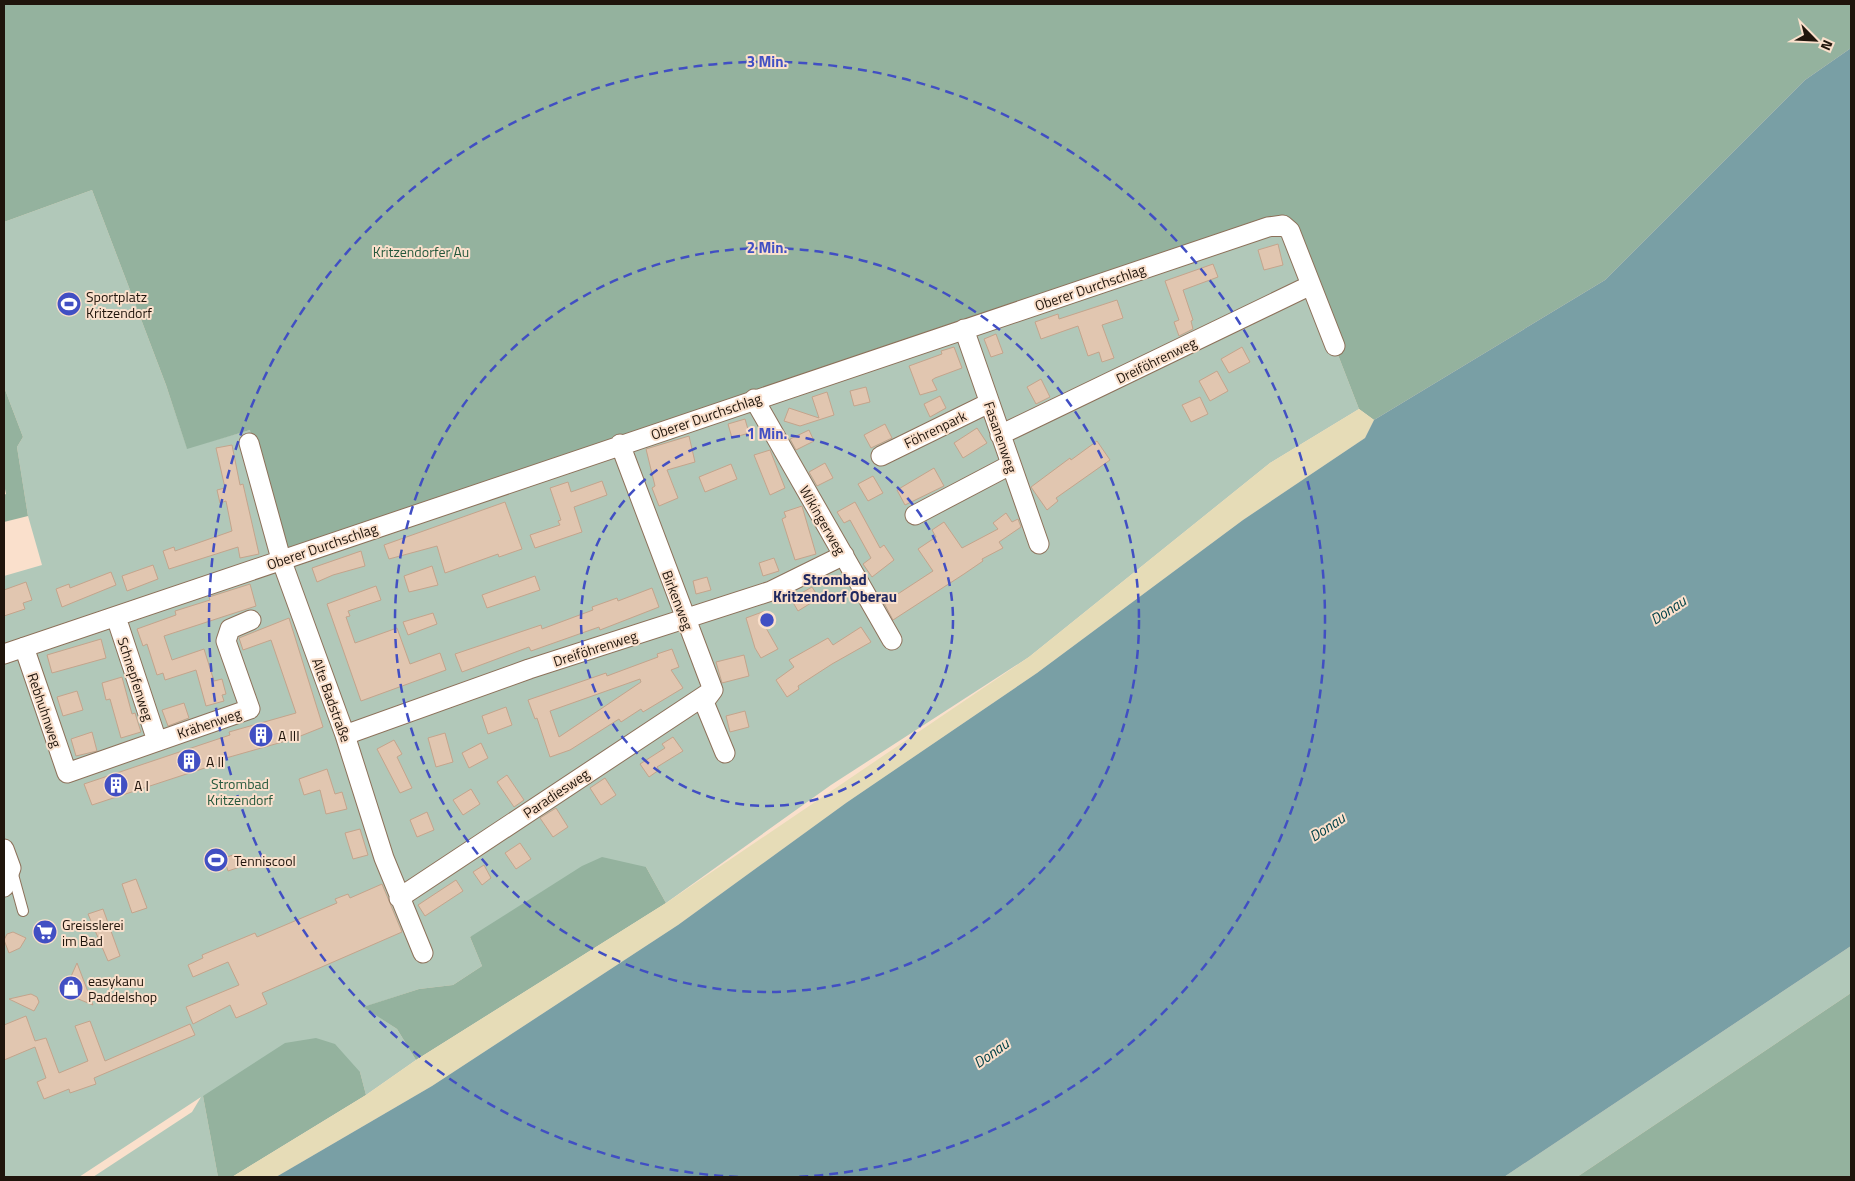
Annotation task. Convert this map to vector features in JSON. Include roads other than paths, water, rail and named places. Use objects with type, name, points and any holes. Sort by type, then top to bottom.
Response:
[{"type":"street","name":"Oberer Durchschlag","points":[[4,654],[620,444],[1276,226],[1284,225],[1290,231],[1335,346]]},
{"type":"street","name":"Dreiföhrenweg","points":[[1000,435],[1311,285]]},
{"type":"street","name":"Fasanenweg","points":[[964,329],[1039,544]]},
{"type":"street","name":"Wikingerweg","points":[[754,399],[892,640]]},
{"type":"street","name":"Föhrenpark","points":[[881,456],[989,403]]},
{"type":"street","name":"Alte Badstraße","points":[[249,443],[281,559],[345,735],[400,898],[423,953]]},
{"type":"street","name":"Birkenweg","points":[[620,444],[712,690]]},
{"type":"street","points":[[915,515],[1010,465]]},
{"type":"street","name":"Dreiföhrenweg","points":[[345,735],[529,669],[771,591],[844,555]]},
{"type":"street","name":"Schnepfenweg","points":[[116,617],[157,741]]},
{"type":"street","name":"Krähenweg","points":[[66,772],[250,709],[226,641],[230,629],[251,620]]},
{"type":"street","name":"Rebhuhnweg","points":[[24,647],[66,772]]},
{"type":"street","points":[[712,690],[704,702],[726,753]]},
{"type":"street","name":"Paradiesweg","points":[[400,898],[712,690]]},
{"type":"street","points":[[4,849],[10,868],[4,887]]},
{"type":"lane","points":[[10,868],[23,911]]},
{"type":"water","name":"Donau","points":[[1851,48],[1851,946],[1504,1177],[276,1177],[432,1086],[678,925],[846,803],[1037,673],[1243,520],[1365,438],[1374,420],[1605,280],[1805,80]]},
{"type":"place","name":"Sportplatz Kritzendorf","points":[[69,304]]},
{"type":"place","name":"A III","points":[[261,735]]},
{"type":"place","name":"A II","points":[[189,761]]},
{"type":"place","name":"A I","points":[[116,785]]},
{"type":"place","name":"Tenniscool","points":[[216,860]]},
{"type":"place","name":"Greisslerei im Bad","points":[[45,932]]},
{"type":"place","name":"easykanu Paddelshop","points":[[71,988]]},
{"type":"district","name":"Strombad Kritzendorf Oberau","points":[[835,588]]},
{"type":"park label","name":"Kritzendorfer Au","points":[[421,251]]},
{"type":"park label","name":"Strombad Kritzendorf","points":[[240,792]]}]
